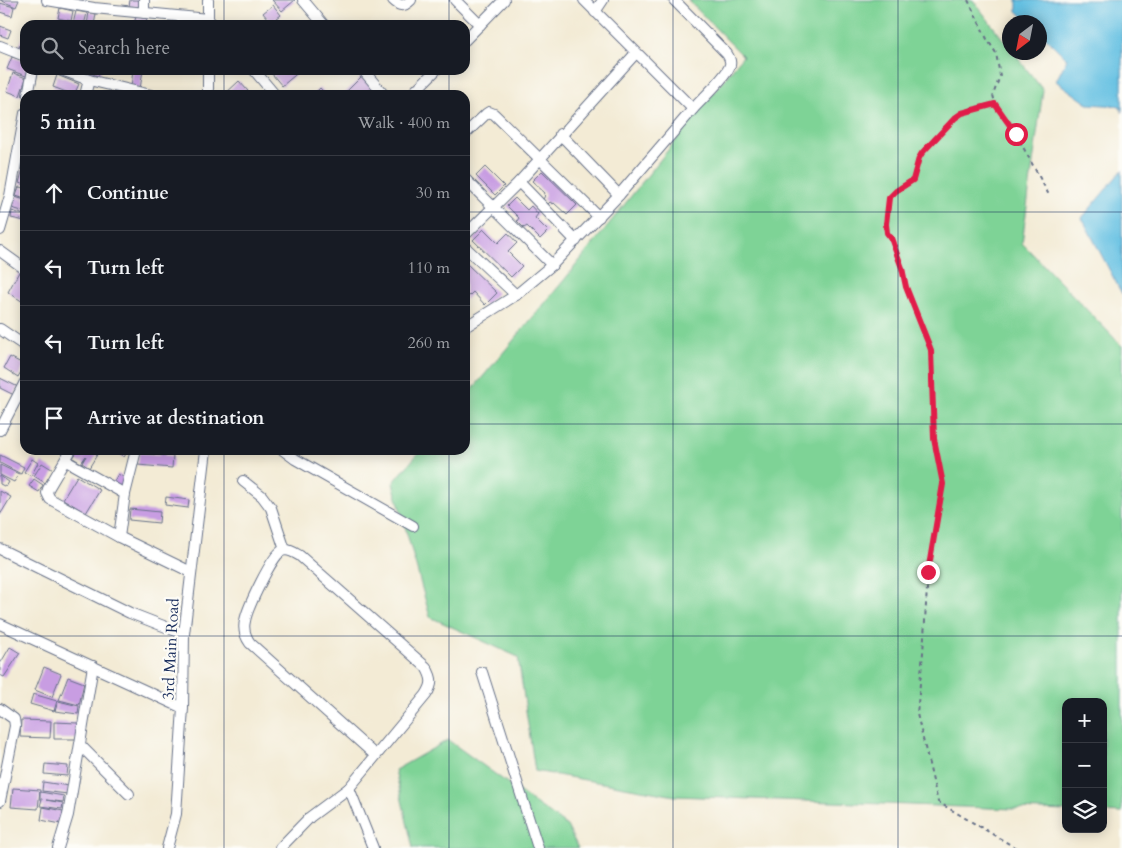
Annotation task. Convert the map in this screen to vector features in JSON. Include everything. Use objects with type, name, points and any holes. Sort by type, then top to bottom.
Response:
[{"type":"street","points":[[48,0],[94,8],[190,20]]},
{"type":"street","points":[[144,0],[144,13]]},
{"type":"street","points":[[208,0],[210,20]]},
{"type":"street","points":[[303,0],[320,20]]},
{"type":"street","points":[[393,0],[402,6],[411,0]]},
{"type":"street","points":[[455,0],[480,24]]},
{"type":"street","points":[[470,35],[504,0]]},
{"type":"street","points":[[584,0],[693,109]]},
{"type":"street","points":[[595,12],[604,0]]},
{"type":"street","points":[[470,324],[516,295],[552,265],[619,195],[725,74],[730,66],[727,54],[674,0]]},
{"type":"street","points":[[0,46],[20,54]]},
{"type":"street","points":[[470,230],[519,182],[560,134],[636,53]]},
{"type":"street","points":[[29,90],[32,75]]},
{"type":"street","points":[[76,75],[130,90]]},
{"type":"street","points":[[208,75],[208,90]]},
{"type":"street","points":[[258,75],[271,90]]},
{"type":"street","points":[[367,75],[380,90]]},
{"type":"street","points":[[416,90],[431,75]]},
{"type":"street","points":[[86,90],[89,80]]},
{"type":"street","points":[[470,129],[486,114],[492,113],[599,217]]},
{"type":"street","points":[[560,134],[619,195]]},
{"type":"street","points":[[0,230],[10,196],[20,140]]},
{"type":"street","points":[[519,182],[576,241]]},
{"type":"street","points":[[470,184],[552,265]]},
{"type":"street","points":[[0,250],[20,265]]},
{"type":"street","points":[[470,252],[516,295]]},
{"type":"street","points":[[0,329],[20,343]]},
{"type":"street","points":[[0,430],[20,392]]},
{"type":"street","points":[[69,455],[48,489],[50,499],[119,537],[191,572]]},
{"type":"street","points":[[119,537],[125,494],[135,455]]},
{"type":"street","name":"3rd Main Road","points":[[167,848],[176,814],[183,708],[184,634],[205,455]]},
{"type":"street","points":[[290,455],[413,526]]},
{"type":"street","points":[[66,461],[125,494]]},
{"type":"street","points":[[243,481],[262,496],[271,508],[285,550]]},
{"type":"street","points":[[0,550],[130,613],[184,634]]},
{"type":"street","points":[[280,848],[310,817],[349,788],[426,695],[431,687],[432,677],[426,667],[300,556],[285,550],[276,555],[250,607],[245,620],[245,636],[250,643],[375,755]]},
{"type":"street","points":[[0,624],[183,708]]},
{"type":"street","points":[[58,848],[68,815],[93,666]]},
{"type":"street","points":[[482,672],[538,848]]},
{"type":"street","points":[[0,709],[14,719],[16,726],[1,789],[0,801]]},
{"type":"street","points":[[80,745],[129,794]]},
{"type":"street","points":[[349,788],[373,848]]},
{"type":"path","points":[[968,0],[987,40],[996,53],[1000,76],[993,95],[995,104],[1016,134],[1049,195]]},
{"type":"path","points":[[995,104],[962,113],[922,153],[913,180],[889,198],[886,224],[887,233],[891,238],[902,268],[906,287],[931,350],[934,439],[943,484],[928,572],[917,714],[938,802],[1016,848]]},
{"type":"green space","points":[[688,0],[973,0],[1002,38],[1002,60],[1019,60],[1043,90],[1022,243],[1122,346],[1122,813],[1107,812],[1107,698],[1062,698],[1062,811],[675,796],[535,771],[518,657],[430,617],[393,483],[417,455],[470,455],[470,392],[565,279],[743,56]]},
{"type":"green space","points":[[448,740],[567,826],[578,848],[413,848],[395,770]]},
{"type":"water","points":[[1017,0],[1122,0],[1122,113],[1120,106],[1088,104],[1056,81],[1067,59],[1047,39],[1047,15],[1021,15],[1017,11]]},
{"type":"water","points":[[1122,170],[1122,294],[1082,218]]},
{"type":"building","points":[[0,0],[19,0],[16,7]]},
{"type":"building","points":[[130,0],[141,0],[140,7],[129,6]]},
{"type":"building","points":[[272,0],[295,0],[282,11]]},
{"type":"building","points":[[0,3],[14,7],[12,16],[0,12]]},
{"type":"building","points":[[273,5],[281,15],[275,20],[269,20],[263,13]]},
{"type":"building","points":[[60,8],[73,11],[71,20],[58,18]]},
{"type":"building","points":[[76,11],[87,13],[85,20],[74,20]]},
{"type":"building","points":[[89,12],[96,14],[95,20],[88,20]]},
{"type":"building","points":[[136,16],[147,18],[147,20],[135,20]]},
{"type":"building","points":[[0,26],[11,30],[8,38],[0,35]]},
{"type":"building","points":[[12,57],[20,59],[20,74],[7,69]]},
{"type":"building","points":[[13,73],[26,78],[22,90],[20,90],[20,96],[7,91]]},
{"type":"building","points":[[57,75],[79,84],[76,90],[61,90],[53,87]]},
{"type":"building","points":[[132,75],[142,75],[140,89],[131,87]]},
{"type":"building","points":[[273,75],[295,75],[282,86]]},
{"type":"building","points":[[362,76],[374,88],[372,90],[348,90]]},
{"type":"building","points":[[239,81],[247,90],[229,90]]},
{"type":"building","points":[[485,167],[504,186],[495,195],[476,176]]},
{"type":"building","points":[[542,171],[577,205],[567,215],[554,203],[550,202],[548,204],[543,199],[545,193],[532,181]]},
{"type":"building","points":[[19,187],[20,187],[20,197],[16,196]]},
{"type":"building","points":[[15,197],[20,198],[20,210],[12,208]]},
{"type":"building","points":[[515,198],[527,210],[531,206],[538,214],[535,218],[548,231],[540,239],[527,226],[524,228],[517,221],[519,218],[507,206]]},
{"type":"building","points":[[12,211],[20,213],[20,220],[11,218]]},
{"type":"building","points":[[484,229],[498,243],[508,233],[517,243],[508,252],[522,266],[511,277],[473,240]]},
{"type":"building","points":[[470,267],[497,293],[485,305],[473,292],[470,295]]},
{"type":"building","points":[[19,272],[20,272],[20,300],[8,292]]},
{"type":"building","points":[[10,357],[20,362],[20,374],[18,377],[4,368]]},
{"type":"building","points":[[0,378],[18,387],[14,395],[0,388]]},
{"type":"building","points":[[0,455],[24,467],[21,474],[0,463]]},
{"type":"building","points":[[75,455],[97,455],[89,468],[82,463],[86,456],[81,463],[73,458]]},
{"type":"building","points":[[139,455],[173,456],[172,468],[138,465]]},
{"type":"building","points":[[32,459],[38,463],[31,476],[24,472]]},
{"type":"building","points":[[42,463],[55,471],[47,484],[34,476]]},
{"type":"building","points":[[0,465],[19,474],[14,482],[0,475]]},
{"type":"building","points":[[118,474],[128,480],[121,492],[111,486]]},
{"type":"building","points":[[0,476],[9,482],[6,487],[0,484]]},
{"type":"building","points":[[77,476],[100,490],[86,513],[63,499]]},
{"type":"building","points":[[34,479],[43,485],[39,492],[29,486]]},
{"type":"building","points":[[0,491],[11,497],[0,515]]},
{"type":"building","points":[[166,497],[189,500],[188,508],[165,505]]},
{"type":"building","points":[[130,509],[160,512],[159,523],[129,520]]},
{"type":"building","points":[[10,647],[20,653],[4,677],[0,675],[0,664]]},
{"type":"building","points":[[44,667],[61,674],[52,697],[35,690]]},
{"type":"building","points":[[68,677],[84,683],[79,705],[59,700]]},
{"type":"building","points":[[33,694],[57,701],[54,711],[30,704]]},
{"type":"building","points":[[58,701],[79,706],[78,714],[55,711]]},
{"type":"building","points":[[21,720],[51,721],[50,738],[20,737]]},
{"type":"building","points":[[54,722],[78,723],[78,739],[54,739]]},
{"type":"building","points":[[45,764],[68,766],[67,776],[44,774]]},
{"type":"building","points":[[43,782],[69,786],[68,794],[42,791]]},
{"type":"building","points":[[13,788],[40,790],[38,809],[11,807]]},
{"type":"building","points":[[40,792],[64,796],[63,802],[46,800],[63,803],[62,809],[40,806],[42,799],[40,799]]},
{"type":"building","points":[[43,807],[63,811],[61,824],[41,820]]},
{"type":"route","points":[[928,572],[943,484],[934,439],[932,359],[928,341],[906,287],[902,268],[891,238],[887,233],[886,214],[889,198],[913,180],[922,153],[962,113],[995,104],[1016,134]]}]
